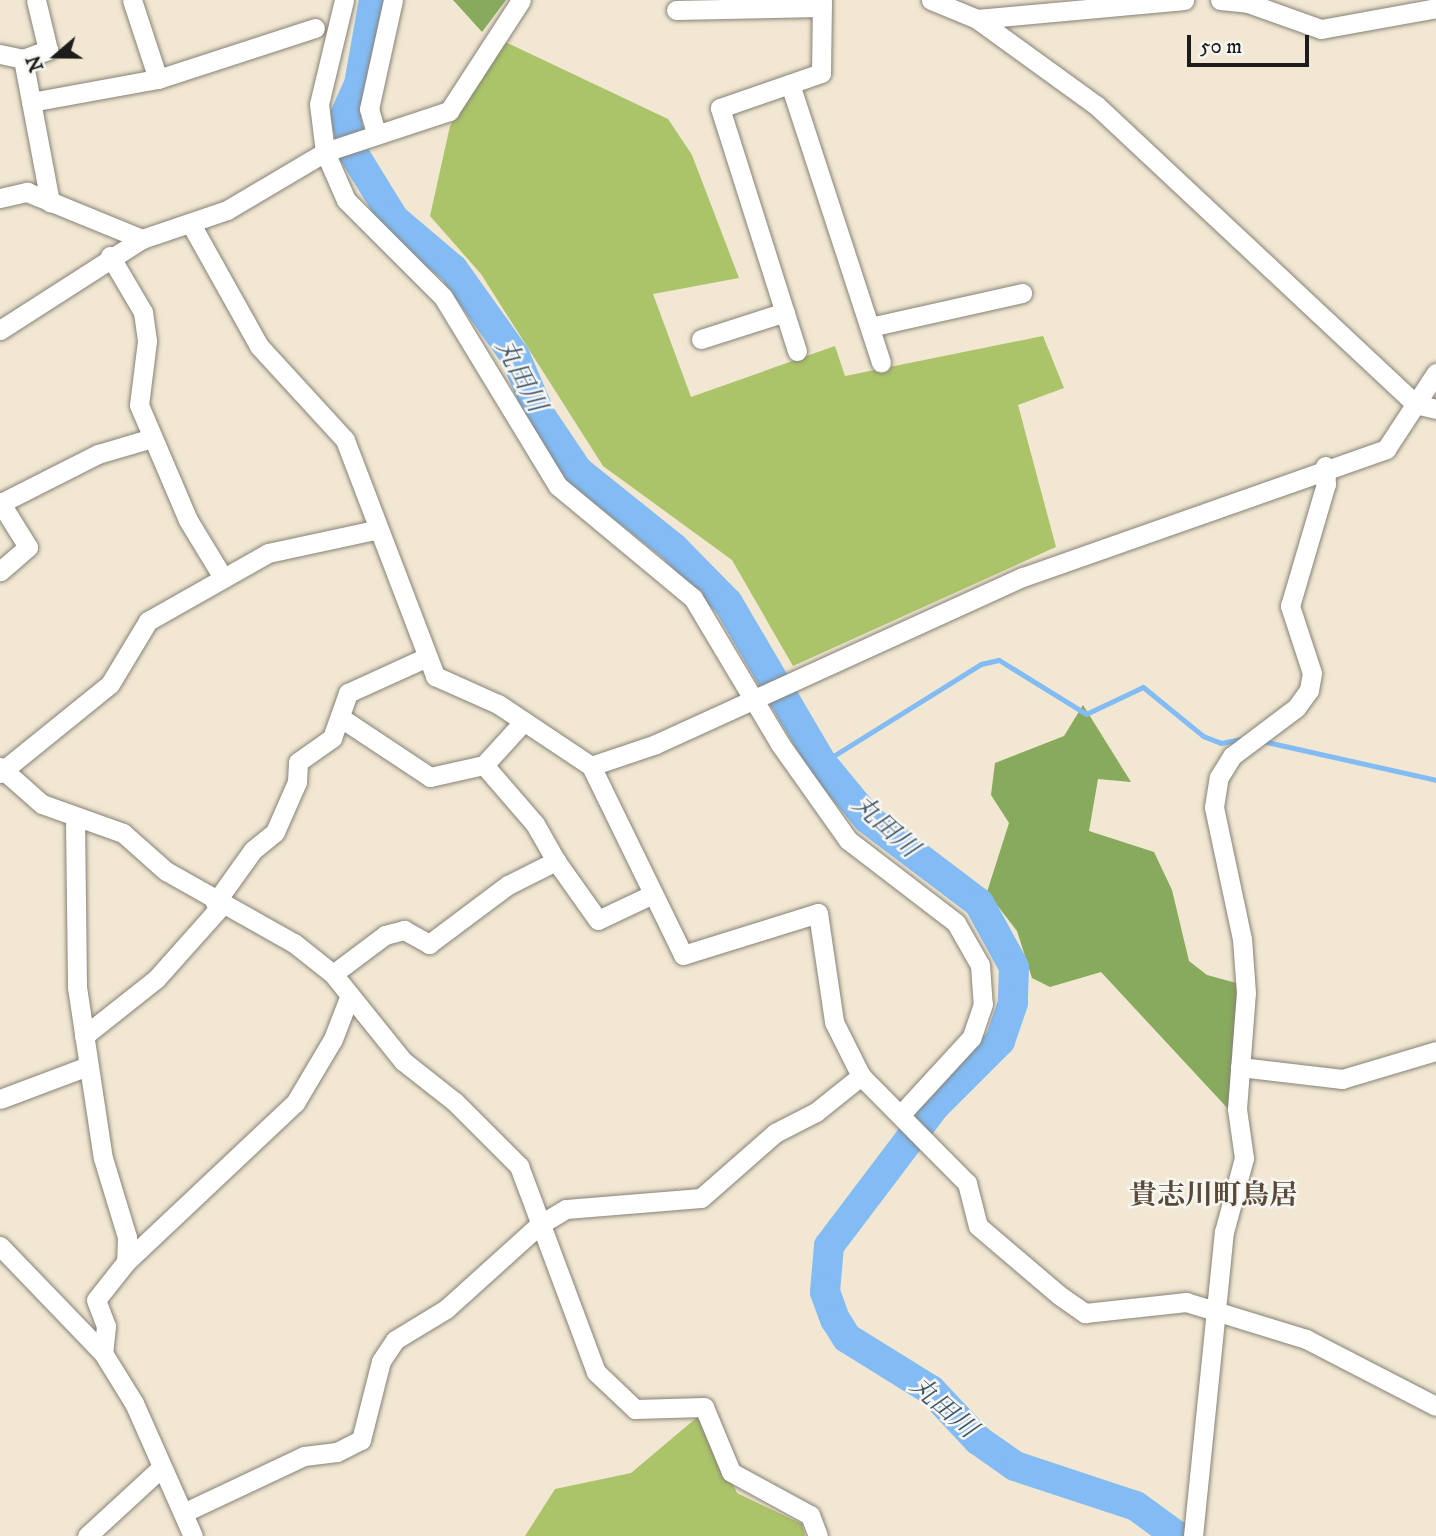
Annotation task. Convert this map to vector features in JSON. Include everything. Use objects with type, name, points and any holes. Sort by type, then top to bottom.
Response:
[{"type":"street","points":[[0,54],[23,59],[48,50],[36,0]]},
{"type":"street","points":[[132,0],[158,79]]},
{"type":"street","points":[[344,0],[318,104],[325,152],[346,200],[443,297],[558,486],[693,598],[725,642],[751,698],[848,841],[957,923],[980,965],[983,1004],[971,1038],[902,1112]]},
{"type":"street","points":[[376,133],[369,110],[393,0]]},
{"type":"street","points":[[0,330],[110,256],[142,239],[192,226],[325,152],[449,111],[521,0]]},
{"type":"street","points":[[931,0],[977,19],[1096,105],[1415,404],[1436,409]]},
{"type":"street","points":[[977,19],[1103,3],[1184,0]]},
{"type":"street","points":[[1220,0],[1248,3],[1321,29],[1436,8]]},
{"type":"street","points":[[676,10],[821,3],[821,73],[720,108],[797,351]]},
{"type":"street","points":[[31,102],[158,79],[315,28]]},
{"type":"street","points":[[23,59],[50,202]]},
{"type":"street","points":[[790,84],[881,362]]},
{"type":"street","points":[[0,198],[27,192],[142,239]]},
{"type":"street","points":[[192,226],[259,346],[345,440],[374,530],[427,657],[447,683],[524,721],[591,766],[651,895],[684,955],[818,913],[834,1022],[862,1076],[937,1146],[967,1183],[978,1226],[1084,1314],[1186,1302],[1306,1339],[1436,1406]]},
{"type":"street","points":[[110,256],[142,312],[147,341],[139,405],[152,438],[222,576]]},
{"type":"street","points":[[870,327],[1022,293]]},
{"type":"street","points":[[701,339],[785,312]]},
{"type":"street","points":[[591,766],[1023,577],[1325,466],[1386,449],[1436,373]]},
{"type":"street","points":[[0,571],[28,548],[1,503],[98,454],[152,438]]},
{"type":"street","points":[[1194,1530],[1220,1313],[1224,1232],[1244,1158],[1240,1068],[1246,993],[1242,939],[1213,807],[1219,777],[1232,756],[1296,708],[1309,690],[1312,673],[1290,606],[1326,484],[1325,466]]},
{"type":"street","points":[[374,530],[268,553],[222,576],[148,621],[110,684],[1,770],[42,804],[75,820],[123,833],[218,904],[294,943],[333,974],[402,1061],[455,1102],[519,1166],[596,1372],[635,1409],[704,1406],[731,1472],[810,1515],[818,1536]]},
{"type":"street","points":[[84,1036],[156,979],[218,904],[253,850],[275,832],[297,782],[298,762],[332,738],[348,693],[427,657]]},
{"type":"street","points":[[341,718],[430,777],[484,765],[524,721]]},
{"type":"street","points":[[484,765],[535,824],[556,861],[598,920],[651,895]]},
{"type":"street","points":[[75,820],[84,1036],[103,1158],[127,1237],[126,1262]]},
{"type":"street","points":[[333,974],[385,935],[404,930],[429,944],[508,885],[556,861]]},
{"type":"street","points":[[103,1353],[106,1326],[96,1300],[126,1262],[295,1103],[333,1040],[350,995]]},
{"type":"street","points":[[1240,1068],[1342,1079],[1436,1051]]},
{"type":"street","points":[[0,1099],[88,1066]]},
{"type":"street","points":[[183,1513],[304,1456],[337,1452],[361,1440],[380,1362],[395,1340],[446,1309],[539,1225],[578,1208],[701,1198],[775,1133],[816,1112],[862,1076]]},
{"type":"street","points":[[0,1246],[103,1353],[134,1403],[193,1536]]},
{"type":"street","points":[[87,1536],[161,1468]]},
{"type":"green space","points":[[453,0],[506,0],[482,32]]},
{"type":"green space","points":[[501,40],[668,119],[692,155],[739,278],[653,294],[691,397],[835,346],[845,376],[1043,336],[1064,388],[1018,405],[1056,547],[793,666],[732,560],[603,466],[481,274],[430,216],[450,126]]},
{"type":"green space","points":[[1083,705],[1131,782],[1098,779],[1089,831],[1154,852],[1172,890],[1189,961],[1207,975],[1240,984],[1231,1112],[1101,972],[1050,987],[1032,978],[1017,931],[987,892],[1009,823],[991,795],[995,763],[1064,736]]},
{"type":"green space","points":[[701,1414],[737,1493],[802,1524],[805,1536],[525,1536],[555,1489],[631,1473]]},
{"type":"waterway","name":"丸田川","points":[[374,0],[359,84],[345,115],[354,154],[394,219],[453,269],[515,356],[541,416],[578,471],[674,548],[728,603],[822,763],[868,819],[979,903],[1014,967],[1013,1003],[1000,1041],[934,1107],[829,1246],[825,1292],[835,1319],[847,1338],[931,1390],[978,1440],[1015,1466],[1136,1506],[1177,1536]]},
{"type":"waterway","points":[[822,763],[981,664],[999,660],[1086,714],[1143,687],[1203,736],[1221,743],[1242,739]]},
{"type":"waterway","points":[[1262,741],[1436,780]]},
{"type":"district","name":"貴志川町鳥居","points":[[1213,1196]]}]
